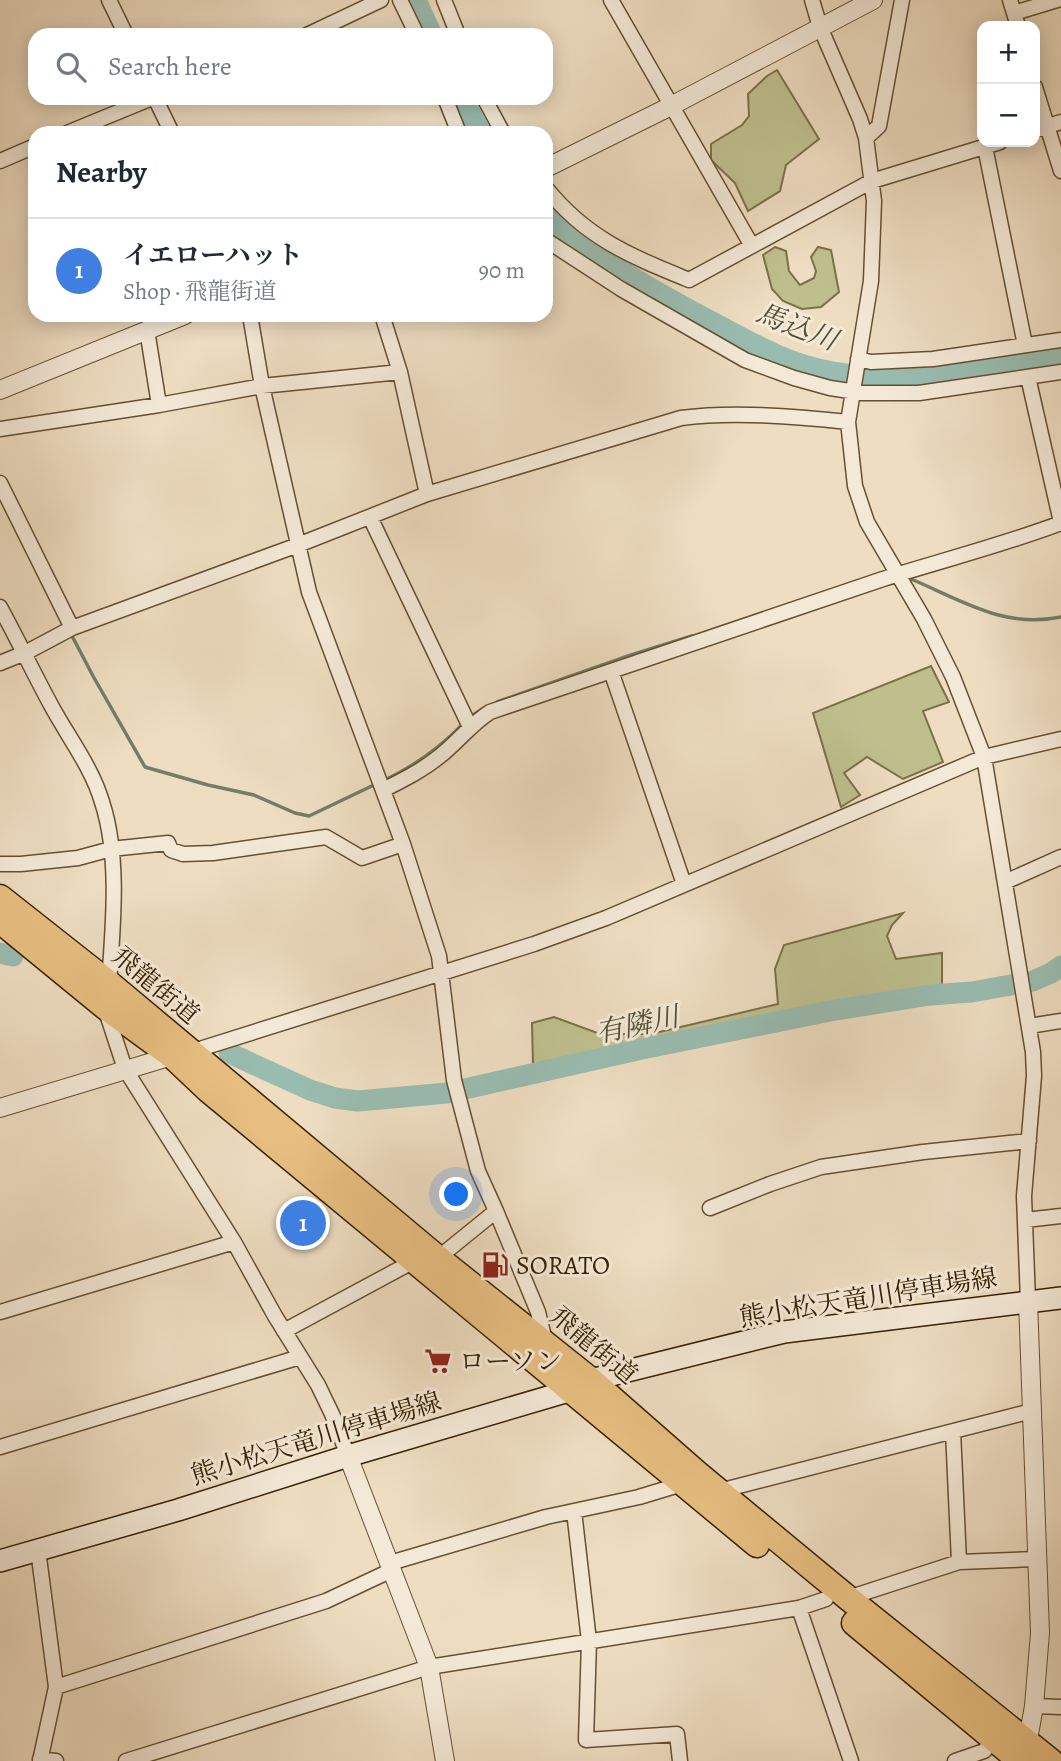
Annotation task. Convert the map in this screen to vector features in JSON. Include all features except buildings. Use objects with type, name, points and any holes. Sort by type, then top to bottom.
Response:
[{"type":"highway","name":"飛龍街道","points":[[0,897],[107,995]]},
{"type":"highway","name":"飛龍街道","points":[[0,921],[107,995],[181,1054],[208,1090],[719,1491],[994,1740],[1024,1755],[1051,1761]]},
{"type":"highway","name":"飛龍街道","points":[[426,1259],[545,1342],[581,1385],[682,1484],[837,1598],[1024,1755]]},
{"type":"main road","name":"熊小松天竜川停車場線","points":[[0,1561],[178,1510],[581,1385],[784,1332],[1061,1297]]},
{"type":"street","points":[[109,0],[122,28]]},
{"type":"street","points":[[322,28],[380,0]]},
{"type":"street","points":[[400,0],[414,28]]},
{"type":"street","points":[[443,0],[455,28]]},
{"type":"street","points":[[611,0],[752,246]]},
{"type":"street","points":[[812,0],[820,27],[846,84],[866,138],[874,201],[871,281],[848,422],[855,486],[867,522],[924,619],[953,677],[984,757],[1029,1026],[1034,1076],[1024,1196],[1040,1633],[1034,1706],[1024,1755]]},
{"type":"street","points":[[553,164],[671,106],[873,0]]},
{"type":"street","points":[[866,138],[878,126],[902,0]]},
{"type":"street","points":[[1014,13],[1057,0]]},
{"type":"street","points":[[84,126],[137,105]]},
{"type":"street","points":[[158,105],[168,126]]},
{"type":"street","points":[[448,105],[456,126]]},
{"type":"street","points":[[488,105],[499,126]]},
{"type":"street","points":[[1061,122],[1040,128],[1061,171]]},
{"type":"street","points":[[553,195],[595,236],[628,254],[689,280],[872,181],[985,147],[1025,345]]},
{"type":"street","points":[[0,161],[28,149]]},
{"type":"street","points":[[553,245],[621,289],[746,360],[794,378],[853,389],[919,393],[1061,372]]},
{"type":"street","points":[[0,390],[167,322]]},
{"type":"street","points":[[251,322],[262,386],[309,592],[403,844],[439,956],[454,1080],[478,1171],[538,1312],[545,1342]]},
{"type":"street","points":[[384,322],[400,372],[427,494]]},
{"type":"street","points":[[147,330],[159,405]]},
{"type":"street","points":[[858,359],[871,362],[933,359],[1061,340]]},
{"type":"street","points":[[0,429],[262,386],[400,372]]},
{"type":"street","points":[[383,789],[418,773],[439,757],[467,722],[490,712],[897,575],[1014,541],[1061,523],[1028,377]]},
{"type":"street","points":[[0,663],[72,628],[298,545],[427,494],[681,418],[700,415],[794,417],[848,422]]},
{"type":"street","points":[[0,483],[72,628]]},
{"type":"street","points":[[370,517],[467,722]]},
{"type":"street","points":[[0,607],[102,802],[111,849],[114,913],[107,995],[125,1069],[234,1242],[318,1385],[332,1414],[429,1667],[445,1761]]},
{"type":"street","points":[[611,671],[684,884]]},
{"type":"street","points":[[0,1108],[442,974],[606,918],[984,757],[1061,740]]},
{"type":"street","points":[[0,864],[78,858],[111,849],[168,843],[171,850],[183,855],[326,837],[362,858],[403,844]]},
{"type":"street","points":[[1005,882],[1061,857]]},
{"type":"street","points":[[1029,1026],[1061,1021]]},
{"type":"street","points":[[710,1208],[821,1167],[923,1152],[1029,1141]]},
{"type":"street","points":[[284,1331],[426,1259],[496,1211]]},
{"type":"street","points":[[1025,1220],[1061,1216]]},
{"type":"street","points":[[0,1312],[234,1242]]},
{"type":"street","points":[[0,1447],[300,1357]]},
{"type":"street","points":[[719,1491],[1032,1411]]},
{"type":"street","points":[[953,1431],[959,1562]]},
{"type":"street","points":[[56,1687],[326,1601],[391,1567],[545,1517],[639,1497],[682,1484]]},
{"type":"street","points":[[575,1511],[589,1641],[586,1740],[677,1734],[680,1761]]},
{"type":"street","points":[[38,1550],[56,1687],[40,1760],[56,1761]]},
{"type":"street","points":[[126,1761],[429,1667],[799,1608],[959,1562],[1037,1559]]},
{"type":"street","points":[[799,1608],[851,1761]]},
{"type":"street","points":[[1034,1706],[1061,1707]]},
{"type":"street","points":[[955,1761],[984,1751],[994,1740]]},
{"type":"green space","points":[[777,70],[819,139],[786,165],[780,191],[748,211],[735,183],[711,160],[711,144],[742,125],[749,116],[748,94]]},
{"type":"green space","points":[[775,247],[786,251],[789,271],[800,285],[814,278],[816,271],[811,257],[818,247],[831,250],[839,292],[821,307],[802,309],[783,301],[772,289],[763,255]]},
{"type":"green space","points":[[931,666],[949,702],[923,711],[943,762],[903,779],[867,757],[844,773],[860,795],[841,807],[813,713]]},
{"type":"green space","points":[[903,913],[892,925],[887,936],[896,959],[942,953],[942,987],[706,1030],[533,1066],[532,1023],[554,1017],[600,1034],[651,1034],[778,1004],[775,969],[784,945]]},
{"type":"waterway","name":"馬込川","points":[[416,0],[429,28]]},
{"type":"waterway","name":"馬込川","points":[[466,105],[477,126]]},
{"type":"waterway","name":"馬込川","points":[[553,221],[606,261],[672,300],[758,346],[817,369],[862,375],[919,375],[1061,356]]},
{"type":"waterway","points":[[911,579],[1002,616],[1040,620],[1061,617]]},
{"type":"waterway","points":[[71,634],[145,767],[254,795],[295,813],[309,816],[376,784]]},
{"type":"waterway","points":[[497,702],[692,636]]},
{"type":"waterway","points":[[470,717],[484,708]]},
{"type":"waterway","points":[[383,781],[426,756],[464,723]]},
{"type":"waterway","name":"有隣川","points":[[0,953],[13,956]]},
{"type":"waterway","name":"有隣川","points":[[229,1053],[310,1090],[335,1098],[358,1101],[447,1093],[642,1049],[830,1011],[1033,981],[1061,966]]},
{"type":"place","name":"イエローハット","points":[[303,1223]]},
{"type":"place","name":"SORATO","points":[[495,1265]]},
{"type":"place","name":"ローソン","points":[[438,1361]]}]
